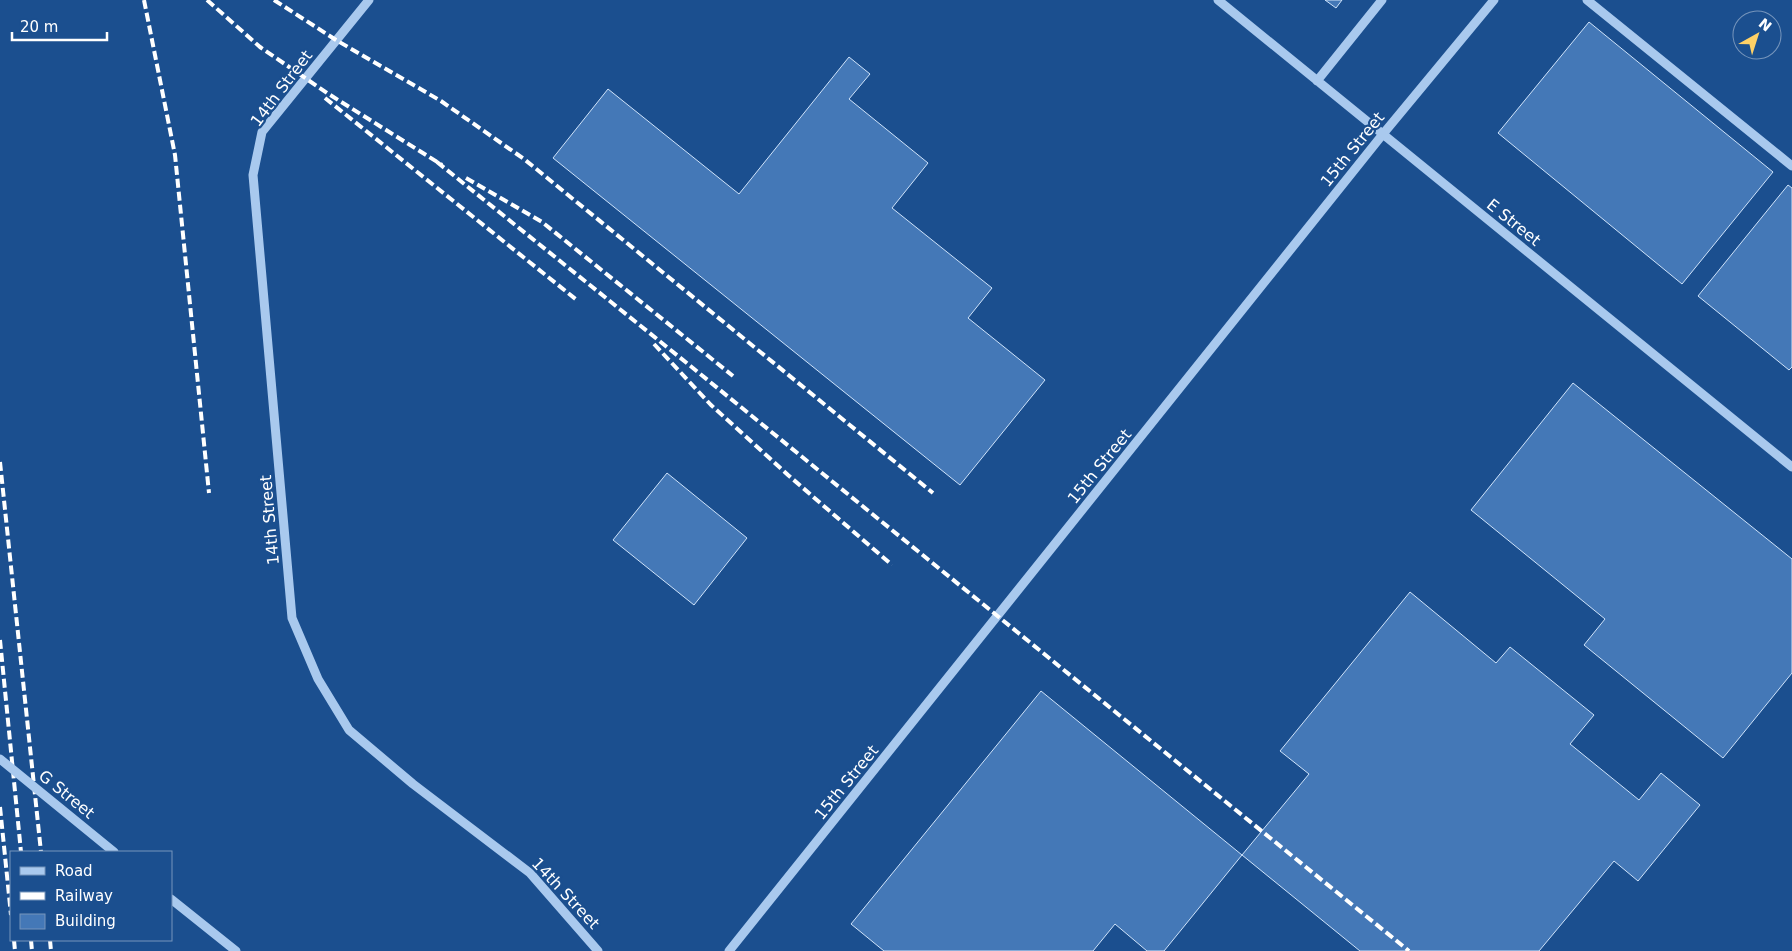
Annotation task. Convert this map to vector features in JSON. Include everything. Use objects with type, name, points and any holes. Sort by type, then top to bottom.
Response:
[{"type":"lane","name":"14th Street","points":[[369,0],[262,132],[253,175],[292,618],[318,679],[350,730],[412,784],[530,874],[598,951]]},
{"type":"lane","name":"E Street","points":[[1218,0],[1792,467]]},
{"type":"lane","points":[[1317,81],[1382,0]]},
{"type":"lane","name":"15th Street","points":[[729,951],[1383,134],[1494,0]]},
{"type":"lane","points":[[1586,0],[1792,166]]},
{"type":"lane","name":"G Street","points":[[0,759],[113,851]]},
{"type":"lane","points":[[172,899],[236,951]]},
{"type":"building","points":[[1325,0],[1342,0],[1336,8]]},
{"type":"building","points":[[1589,22],[1773,172],[1682,284],[1498,133]]},
{"type":"building","points":[[849,57],[870,74],[849,99],[928,163],[892,208],[992,288],[968,318],[1045,380],[960,485],[553,158],[608,89],[739,194]]},
{"type":"building","points":[[1788,185],[1792,188],[1792,367],[1789,370],[1698,296]]},
{"type":"building","points":[[1573,383],[1792,559],[1792,673],[1723,758],[1584,645],[1605,619],[1471,510]]},
{"type":"building","points":[[667,473],[747,538],[694,605],[613,540]]},
{"type":"building","points":[[1410,592],[1496,663],[1510,647],[1594,715],[1570,744],[1639,800],[1661,773],[1700,805],[1638,881],[1614,861],[1539,951],[1360,951],[1242,855],[1309,774],[1280,751]]},
{"type":"building","points":[[1041,691],[1242,855],[1164,951],[1147,951],[1115,924],[1093,951],[884,951],[851,924]]},
{"type":"railway","points":[[144,0],[175,155],[209,493]]},
{"type":"railway","points":[[207,0],[260,47],[327,93],[442,165]]},
{"type":"railway","points":[[274,0],[336,40],[441,101],[524,159],[933,493]]},
{"type":"railway","points":[[325,98],[578,301]]},
{"type":"railway","points":[[437,162],[1409,951]]},
{"type":"railway","points":[[466,178],[542,222],[733,376]]},
{"type":"railway","points":[[654,344],[711,405],[892,565]]},
{"type":"railway","points":[[0,462],[41,851]]},
{"type":"railway","points":[[0,640],[21,851]]},
{"type":"railway","points":[[0,807],[10,905]]},
{"type":"railway","points":[[14,941],[15,951]]},
{"type":"railway","points":[[31,941],[32,951]]},
{"type":"railway","points":[[50,941],[51,951]]}]
